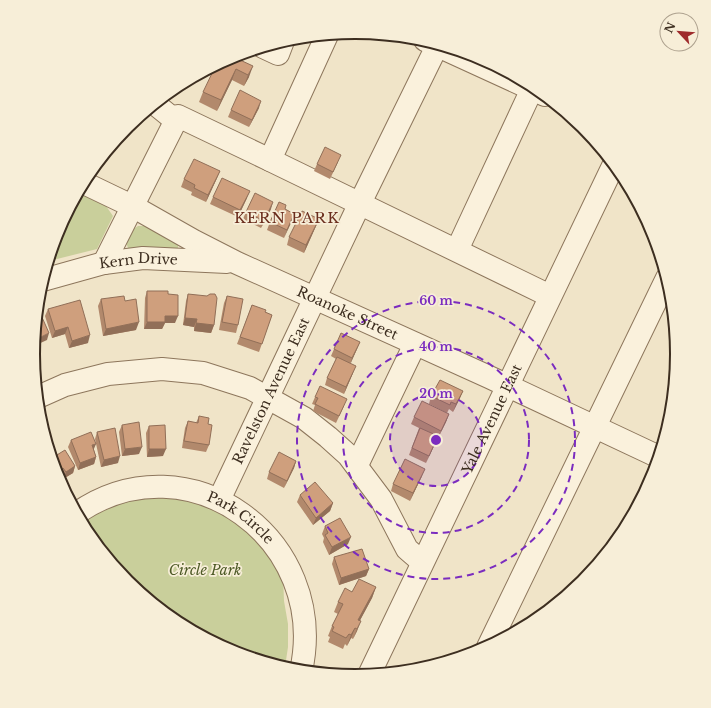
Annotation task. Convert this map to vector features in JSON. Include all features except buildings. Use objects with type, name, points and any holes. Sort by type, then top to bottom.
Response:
[{"type":"street","points":[[270,160],[324,41]]},
{"type":"street","points":[[271,51],[278,54],[280,48]]},
{"type":"street","name":"Ravelston Avenue East","points":[[219,500],[316,298],[431,48]]},
{"type":"street","points":[[479,64],[502,75]]},
{"type":"street","points":[[457,250],[537,96]]},
{"type":"street","points":[[160,107],[177,118],[270,160],[550,296]]},
{"type":"street","points":[[104,263],[177,118]]},
{"type":"street","name":"Yale Avenue East","points":[[372,668],[611,170]]},
{"type":"street","name":"Roanoke Street","points":[[90,186],[134,206],[194,241],[236,262],[508,386],[654,455]]},
{"type":"street","name":"Kern Drive","points":[[50,278],[104,263],[143,258],[236,262]]},
{"type":"street","points":[[492,638],[593,427],[663,287]]},
{"type":"street","points":[[357,465],[415,344]]},
{"type":"street","points":[[43,395],[65,385],[108,374],[162,369],[203,373],[240,384],[304,418],[328,437],[357,465],[381,499],[407,550],[422,562]]},
{"type":"street","name":"Park Circle","points":[[83,510],[112,495],[148,488],[184,490],[219,500],[242,513],[262,530],[279,550],[292,572],[301,597],[306,622],[303,664]]},
{"type":"green space","points":[[83,195],[106,206],[113,216],[97,249],[55,260],[64,233]]},
{"type":"green space","points":[[138,226],[145,226],[178,244],[178,248],[175,250],[133,250],[128,248],[126,242],[132,230]]},
{"type":"green space","name":"Circle Park","points":[[148,497],[171,498],[209,506],[251,532],[283,575],[284,601],[288,624],[288,647],[286,661],[254,652],[216,637],[180,616],[133,577],[106,546],[87,518],[126,501]]},
{"type":"district","name":"KERN PARK","points":[[287,218]]}]
